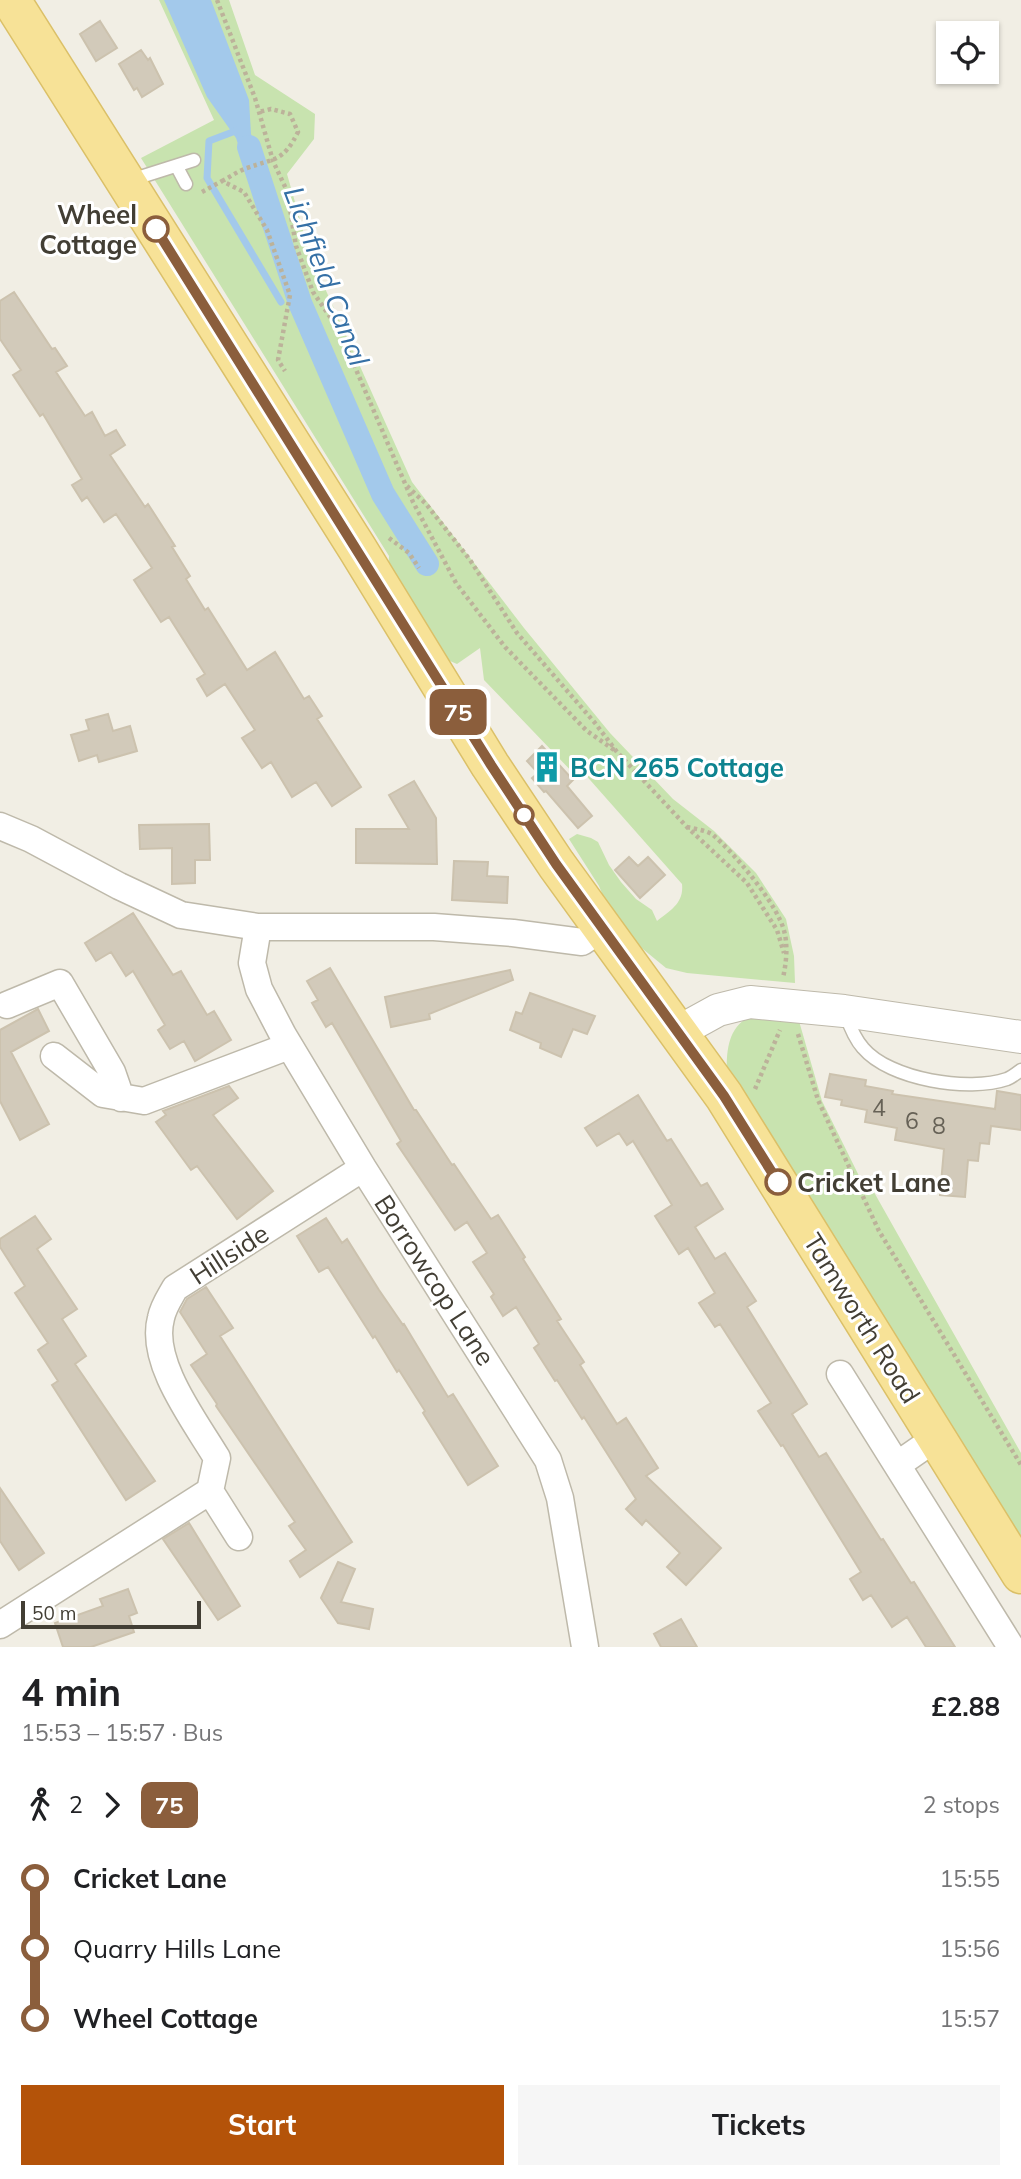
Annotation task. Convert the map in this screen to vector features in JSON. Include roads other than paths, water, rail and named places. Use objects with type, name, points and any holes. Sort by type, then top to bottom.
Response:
[{"type":"main road","name":"Tamworth Road","points":[[11,0],[491,765],[556,864],[741,1122],[1021,1574]]},
{"type":"street","points":[[0,826],[32,839],[119,886],[181,915],[258,927],[434,927],[582,942],[603,928]]},
{"type":"street","name":"Borrowcop Lane","points":[[258,927],[252,963],[259,989],[289,1046],[548,1460],[561,1497],[585,1647]]},
{"type":"street","points":[[7,1005],[60,983],[112,1073],[121,1098]]},
{"type":"street","points":[[678,1032],[718,1010],[750,1002],[844,1011],[1021,1037]]},
{"type":"street","points":[[54,1056],[103,1094],[144,1101],[289,1046]]},
{"type":"street","name":"Hillside","points":[[211,1491],[217,1458],[165,1369],[158,1333],[161,1315],[175,1288],[363,1168]]},
{"type":"street","name":"Tamworth Road","points":[[840,1374],[1011,1647]]},
{"type":"street","points":[[897,1465],[936,1438]]},
{"type":"street","points":[[1,1621],[211,1491],[239,1538]]},
{"type":"lane","points":[[126,181],[194,160]]},
{"type":"lane","points":[[177,167],[186,184]]},
{"type":"lane","points":[[844,1011],[852,1032],[865,1050],[897,1072],[933,1082],[966,1084],[1007,1079],[1021,1070]]},
{"type":"water","points":[[164,0],[211,0],[249,100],[251,134],[266,180],[259,179],[251,183],[236,138],[207,97]]},
{"type":"waterway","points":[[238,130],[209,141],[207,178],[281,302]]},
{"type":"waterway","name":"Lichfield Canal","points":[[249,147],[300,303],[383,494],[427,564]]},
{"type":"place","name":"Wheel Cottage","points":[[156,229]]},
{"type":"place","name":"BCN 265 Cottage","points":[[547,767]]},
{"type":"place","name":"Cricket Lane","points":[[778,1182]]}]
